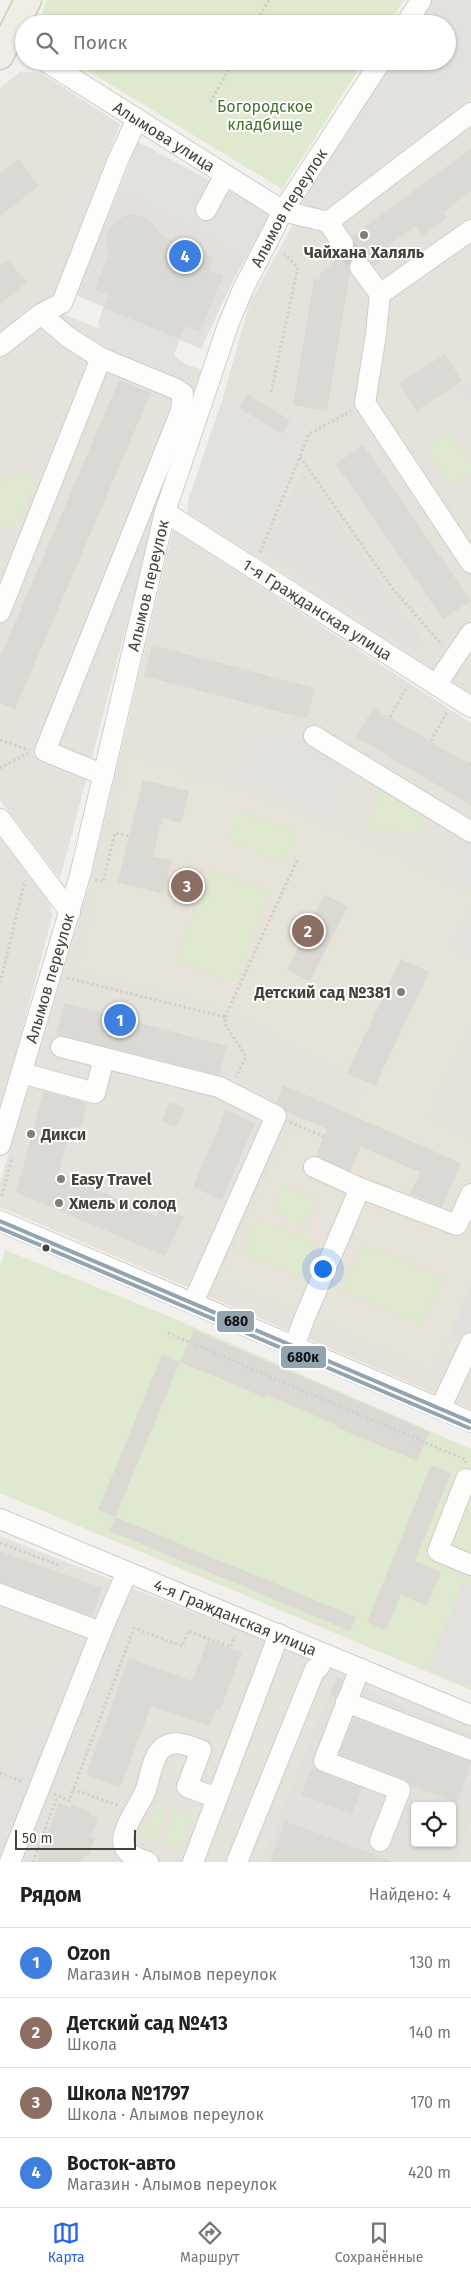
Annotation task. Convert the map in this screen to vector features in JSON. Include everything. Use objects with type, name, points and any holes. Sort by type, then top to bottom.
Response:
[{"type":"main road","points":[[21,15],[28,0]]},
{"type":"main road","points":[[8,43],[15,28]]},
{"type":"street","points":[[412,15],[421,0]]},
{"type":"street","name":"Алымова улица","points":[[59,70],[283,211],[328,222]]},
{"type":"street","name":"Алымов переулок","points":[[0,1144],[70,912],[166,512],[228,325],[243,289],[283,211],[375,70]]},
{"type":"street","points":[[343,244],[328,222],[471,113]]},
{"type":"street","points":[[0,346],[41,314],[62,303],[118,160],[137,119]]},
{"type":"street","points":[[206,210],[225,175]]},
{"type":"street","points":[[380,294],[471,230]]},
{"type":"street","points":[[360,267],[380,294],[365,403],[471,563]]},
{"type":"street","points":[[41,314],[68,337],[101,358],[176,389],[183,394],[181,410],[45,751],[104,775]]},
{"type":"street","points":[[0,612],[101,358]]},
{"type":"street","name":"1-я Гражданская улица","points":[[166,512],[471,707]]},
{"type":"street","points":[[436,685],[471,633]]},
{"type":"street","points":[[314,736],[471,832]]},
{"type":"street","points":[[0,818],[70,912]]},
{"type":"street","points":[[61,1047],[218,1087],[276,1116],[193,1302]]},
{"type":"street","points":[[22,1073],[95,1093],[104,1058]]},
{"type":"street","points":[[314,1167],[360,1188],[457,1225],[471,1194]]},
{"type":"street","points":[[294,1347],[360,1188]]},
{"type":"street","points":[[0,1221],[471,1422]]},
{"type":"street","points":[[440,1409],[471,1342]]},
{"type":"street","points":[[466,1479],[438,1551],[471,1565]]},
{"type":"street","name":"4-я Гражданская улица","points":[[0,1519],[471,1715]]},
{"type":"street","points":[[8,1853],[127,1572]]},
{"type":"street","points":[[0,1594],[101,1632]]},
{"type":"street","points":[[193,1862],[278,1634]]},
{"type":"street","points":[[237,1862],[315,1669],[319,1666],[325,1654]]},
{"type":"street","points":[[360,1668],[324,1761],[400,1790],[380,1841]]},
{"type":"street","points":[[346,1702],[471,1750]]},
{"type":"street","points":[[148,1862],[132,1856],[127,1851],[123,1843],[124,1834],[146,1790],[157,1755],[162,1748],[180,1743],[200,1750],[187,1786],[218,1798]]},
{"type":"path","points":[[260,15],[269,0]]},
{"type":"path","points":[[210,102],[229,70]]},
{"type":"path","points":[[269,240],[298,267],[271,392]]},
{"type":"path","points":[[253,568],[309,434],[365,403]]},
{"type":"path","points":[[300,456],[393,589],[454,658]]},
{"type":"path","points":[[390,717],[407,686]]},
{"type":"path","points":[[431,742],[447,712]]},
{"type":"path","points":[[0,740],[32,751]]},
{"type":"path","points":[[94,879],[104,882],[115,832],[129,836]]},
{"type":"path","points":[[229,1092],[246,1056],[225,1024],[225,1017],[298,858]]},
{"type":"path","points":[[0,983],[26,874]]},
{"type":"path","points":[[64,977],[225,1017]]},
{"type":"path","points":[[276,1116],[324,1137]]},
{"type":"path","points":[[168,1332],[466,1460],[466,1479]]},
{"type":"path","points":[[33,1862],[58,1797],[69,1801],[134,1628],[182,1646],[188,1631],[231,1647],[236,1632]]},
{"type":"path","points":[[74,1789],[136,1812]]},
{"type":"shaded area","points":[[429,0],[471,0],[471,694],[188,513],[188,501],[222,401],[250,302],[290,230],[302,196],[384,70],[456,70],[456,15],[420,15]]},
{"type":"shaded area","points":[[437,0],[471,0],[471,93],[317,212],[306,202],[391,70],[456,70],[456,15],[428,15]]},
{"type":"shaded area","points":[[21,71],[43,74],[120,124],[49,308],[206,372],[157,509],[60,879],[0,800],[0,88]]},
{"type":"shaded area","points":[[138,142],[270,213],[233,281],[201,349],[76,295]]},
{"type":"shaded area","points":[[138,142],[270,213],[245,259],[119,190]]},
{"type":"shaded area","points":[[103,308],[180,339],[174,355],[192,371],[187,384],[109,350],[98,323]]},
{"type":"shaded area","points":[[471,379],[471,407],[457,389]]},
{"type":"shaded area","points":[[222,401],[283,438],[292,419],[304,432],[255,546],[188,501]]},
{"type":"shaded area","points":[[303,472],[424,642],[420,655],[264,552]]},
{"type":"shaded area","points":[[173,530],[471,723],[471,1409],[0,1207],[0,1182],[90,882]]},
{"type":"shaded area","points":[[136,543],[145,547],[69,743],[42,733]]},
{"type":"shaded area","points":[[262,727],[348,762],[328,813],[241,780]]},
{"type":"shaded area","points":[[129,754],[188,772],[187,776],[203,781],[205,776],[309,816],[396,854],[471,894],[471,910],[450,948],[471,960],[471,1024],[429,1119],[471,1137],[471,1221],[469,1226],[471,1227],[471,1286],[433,1372],[218,1280],[296,1116],[274,1107],[283,1085],[349,1115],[365,1081],[302,1052],[221,1009],[76,972]]},
{"type":"shaded area","points":[[0,836],[46,894],[51,906],[52,917],[0,1114]]},
{"type":"shaded area","points":[[467,853],[471,855],[471,889],[454,879]]},
{"type":"shaded area","points":[[471,927],[471,953],[460,947]]},
{"type":"shaded area","points":[[471,1286],[471,1328],[465,1342],[449,1335]]},
{"type":"shaded area","points":[[0,1536],[471,1722],[471,1862],[0,1862]]},
{"type":"shaded area","points":[[464,1580],[471,1583],[471,1687],[427,1669]]},
{"type":"shaded area","points":[[109,1594],[130,1602],[26,1862],[3,1862],[4,1859],[0,1857],[0,1835],[12,1840],[16,1830],[0,1823],[0,1820],[36,1729],[52,1735]]},
{"type":"shaded area","points":[[337,1677],[471,1735],[471,1816],[455,1862],[261,1862]]},
{"type":"green space","points":[[47,0],[404,0],[394,15],[41,15]]},
{"type":"green space","name":"Богородское кладбище","points":[[87,70],[358,70],[282,189]]},
{"type":"green space","points":[[449,430],[471,464],[471,473],[452,486],[425,446]]},
{"type":"green space","points":[[15,472],[36,481],[13,531],[0,522],[0,484]]},
{"type":"green space","points":[[380,791],[424,813],[416,834],[366,828]]},
{"type":"green space","points":[[240,810],[297,833],[285,863],[227,840]]},
{"type":"green space","points":[[210,869],[269,891],[235,982],[176,960]]},
{"type":"green space","points":[[283,1186],[317,1200],[306,1226],[273,1212]]},
{"type":"green space","points":[[258,1219],[314,1242],[300,1276],[244,1253]]},
{"type":"green space","points":[[363,1243],[442,1278],[421,1325],[342,1290]]},
{"type":"green space","points":[[5,1250],[166,1315],[471,1449],[471,1690],[0,1493],[0,1268]]},
{"type":"green space","points":[[158,1802],[169,1806],[155,1842],[140,1837]]},
{"type":"green space","points":[[175,1808],[193,1815],[180,1851],[162,1845]]},
{"type":"building","points":[[471,149],[471,191],[443,212],[447,218],[422,236],[415,227],[389,245],[394,252],[374,266],[364,256],[358,255],[349,262],[350,274],[327,411],[293,405],[314,279],[319,280],[320,274],[335,261],[329,253],[333,251],[343,256],[350,253],[355,244],[352,236]]},
{"type":"building","points":[[19,159],[39,186],[0,216],[0,173]]},
{"type":"building","points":[[135,214],[150,220],[162,236],[214,258],[209,270],[223,276],[200,332],[185,326],[180,339],[103,308],[109,295],[94,290],[109,255],[106,242],[108,231],[115,222],[124,216]]},
{"type":"building","points":[[9,261],[27,283],[0,304],[0,265]]},
{"type":"building","points":[[445,354],[462,381],[416,411],[399,383]]},
{"type":"building","points":[[119,380],[151,393],[15,709],[0,703],[0,658]]},
{"type":"building","points":[[247,394],[290,420],[282,434],[239,408]]},
{"type":"building","points":[[363,445],[471,601],[443,619],[336,464]]},
{"type":"building","points":[[152,645],[315,688],[307,719],[144,676]]},
{"type":"building","points":[[373,708],[471,765],[471,805],[356,737]]},
{"type":"building","points":[[143,780],[189,791],[181,823],[162,818],[153,857],[172,860],[163,894],[118,882]]},
{"type":"building","points":[[324,895],[348,906],[310,981],[287,970]]},
{"type":"building","points":[[401,959],[429,972],[375,1086],[347,1073]]},
{"type":"building","points":[[64,1003],[227,1046],[219,1075],[56,1034]]},
{"type":"building","points":[[283,1085],[461,1163],[442,1207],[410,1194],[420,1172],[361,1147],[350,1171],[316,1156],[327,1129],[287,1112],[276,1103]]},
{"type":"building","points":[[44,1091],[87,1103],[81,1127],[71,1126],[59,1172],[157,1217],[161,1207],[184,1217],[165,1256],[16,1192]]},
{"type":"building","points":[[170,1102],[185,1108],[176,1127],[162,1121]]},
{"type":"building","points":[[226,1110],[255,1123],[222,1200],[193,1187]]},
{"type":"building","points":[[194,1330],[430,1432],[417,1461],[336,1427],[337,1425],[267,1395],[266,1398],[180,1362]]},
{"type":"building","points":[[162,1355],[180,1362],[115,1517],[98,1510]]},
{"type":"building","points":[[431,1465],[451,1473],[415,1561],[441,1572],[427,1606],[401,1595],[386,1630],[367,1622]]},
{"type":"building","points":[[115,1517],[356,1617],[350,1631],[110,1531]]},
{"type":"building","points":[[0,1551],[102,1588],[92,1616],[0,1582]]},
{"type":"building","points":[[208,1640],[242,1653],[220,1710],[216,1709],[209,1726],[151,1706],[120,1788],[86,1775],[129,1658],[192,1681]]},
{"type":"building","points":[[337,1677],[343,1680],[335,1697],[330,1695]]},
{"type":"building","points":[[354,1718],[471,1762],[457,1803],[410,1785],[404,1779],[339,1754]]},
{"type":"building","points":[[312,1767],[320,1772],[362,1788],[352,1814],[301,1795]]},
{"type":"building","points":[[59,1803],[70,1807],[71,1804],[90,1812],[89,1814],[98,1818],[91,1837],[95,1838],[88,1857],[84,1855],[81,1862],[37,1862]]},
{"type":"building","points":[[285,1821],[391,1861],[270,1862]]},
{"type":"tunnel","points":[[343,244],[360,267]]},
{"type":"transit line","name":"680","points":[[0,1221],[471,1422]]},
{"type":"transit line","name":"680к","points":[[0,1228],[469,1428]]},
{"type":"place","name":"Чайхана Халяль","points":[[364,235]]},
{"type":"place","name":"Восток-авто","points":[[185,256]]},
{"type":"place","name":"Школа №1797","points":[[187,886]]},
{"type":"place","name":"Детский сад №413","points":[[308,931]]},
{"type":"place","name":"Детский сад №381","points":[[401,992]]},
{"type":"place","name":"Ozon","points":[[120,1020]]},
{"type":"place","name":"Дикси","points":[[31,1134]]},
{"type":"place","name":"Easy Travel","points":[[61,1179]]},
{"type":"place","name":"Хмель и солод","points":[[59,1203]]}]
